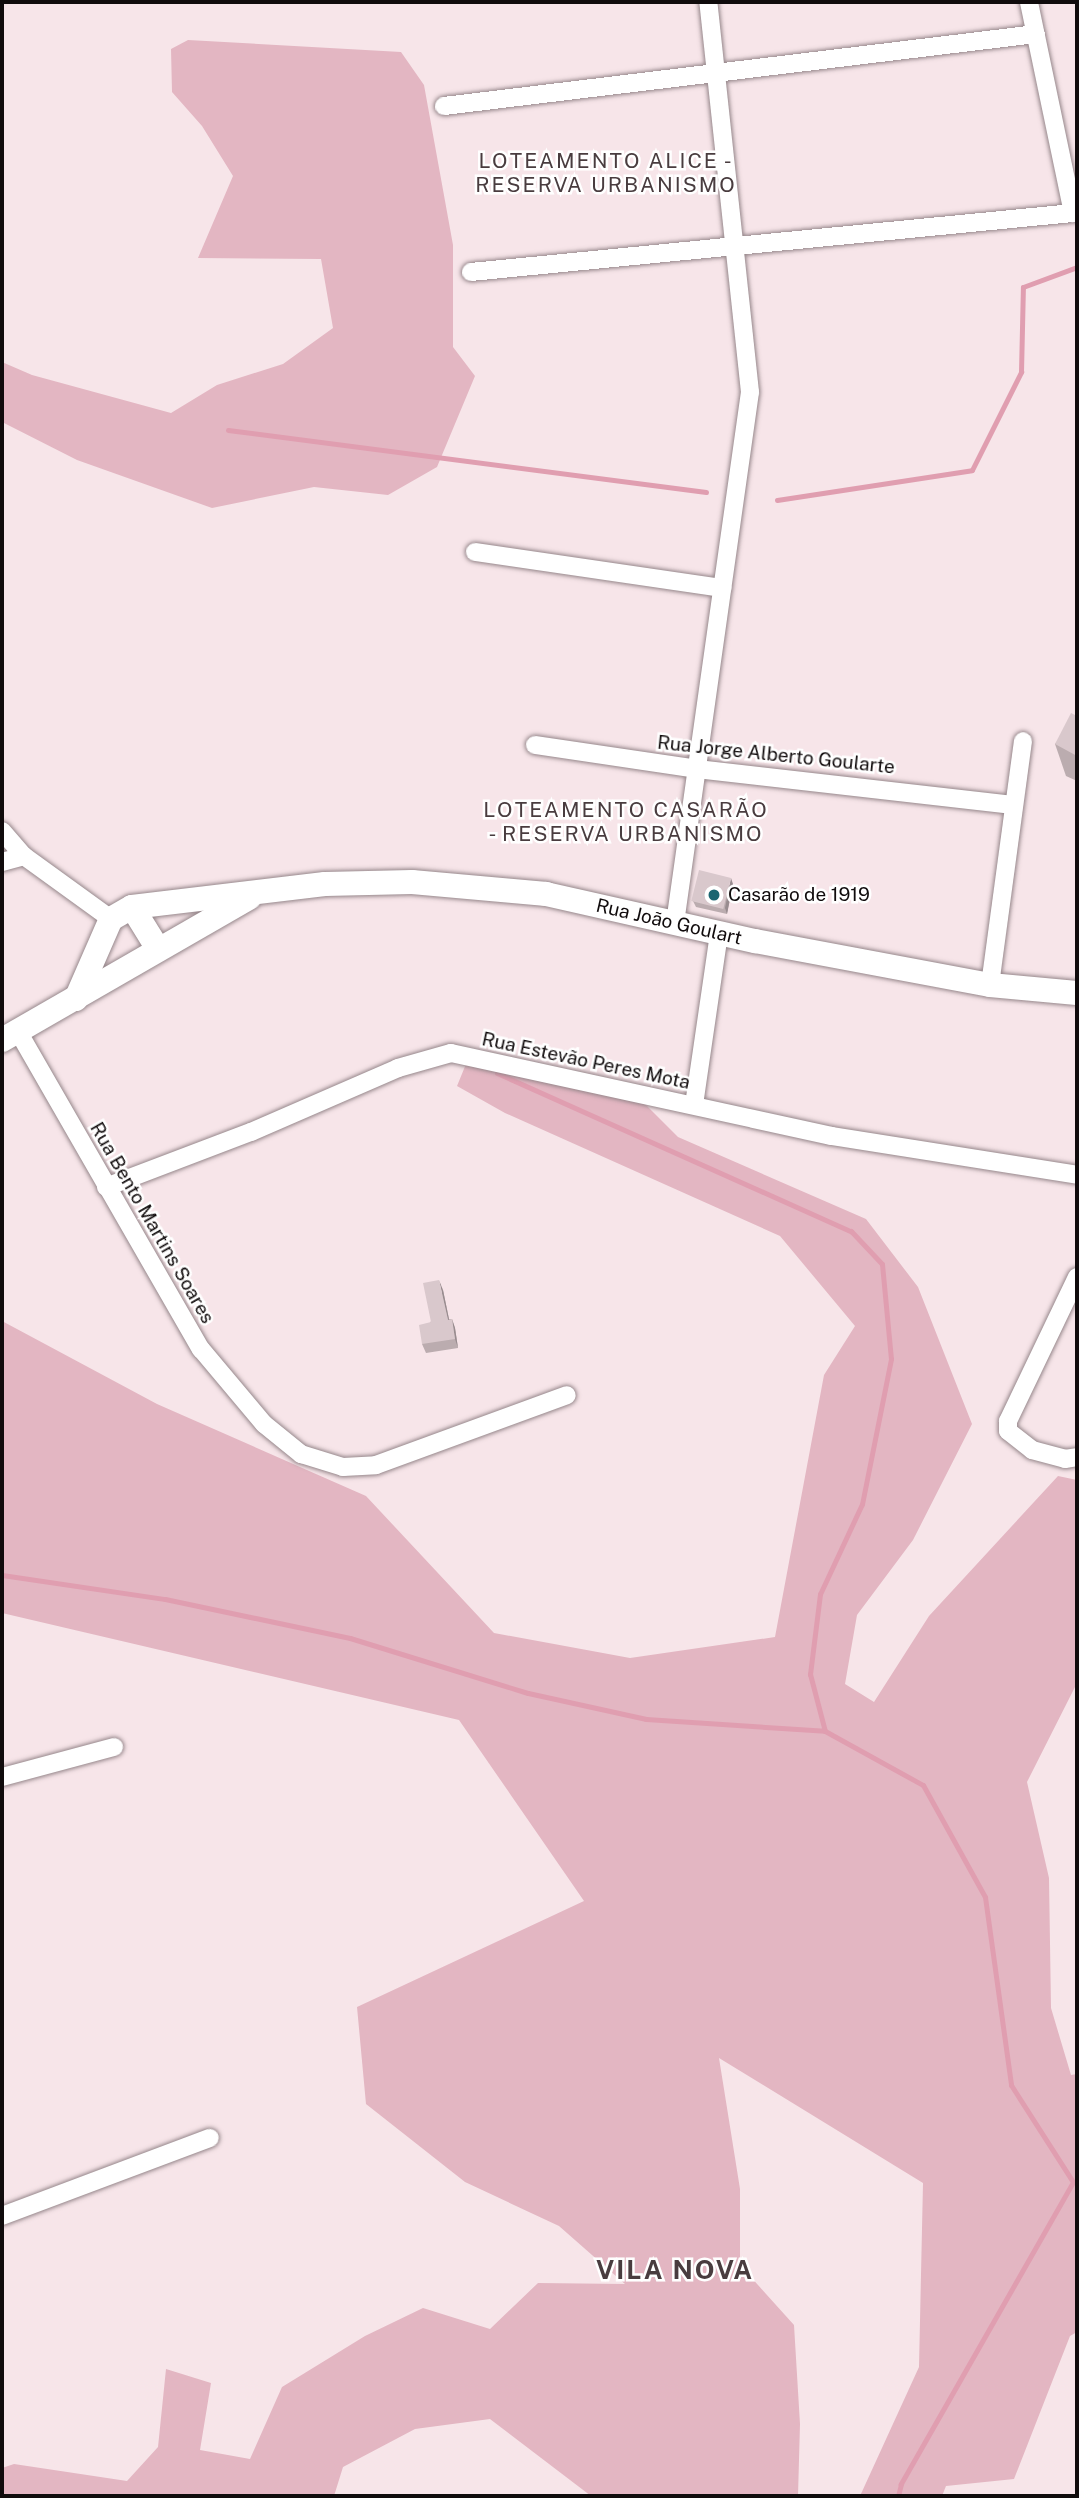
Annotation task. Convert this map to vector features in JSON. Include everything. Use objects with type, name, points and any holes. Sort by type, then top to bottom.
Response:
[{"type":"street","points":[[675,923],[750,392],[708,2]]},
{"type":"street","points":[[471,272],[1073,213],[1029,2]]},
{"type":"street","points":[[444,106],[1036,34]]},
{"type":"street","points":[[475,552],[722,588]]},
{"type":"street","points":[[990,985],[1023,741]]},
{"type":"street","name":"Rua Jorge Alberto Goularte","points":[[535,745],[697,769],[818,780],[1013,806]]},
{"type":"street","points":[[2,831],[24,856],[158,949]]},
{"type":"street","points":[[2,862],[24,856]]},
{"type":"street","name":"Rua João Goulart","points":[[116,920],[258,893],[325,884],[412,882],[546,894],[719,934],[990,985],[1077,993]]},
{"type":"street","name":"Rua João Goulart","points":[[10,1037],[258,893]]},
{"type":"street","points":[[116,920],[135,962]]},
{"type":"street","points":[[76,999],[116,920]]},
{"type":"street","points":[[694,1105],[719,934]]},
{"type":"street","name":"Rua Bento Martins Soares","points":[[10,1037],[106,1187],[201,1349],[264,1424],[301,1454],[343,1467],[376,1465],[567,1395]]},
{"type":"street","name":"Rua Estevão Peres Mota","points":[[106,1187],[251,1132],[398,1068],[451,1053],[832,1136],[1077,1175]]},
{"type":"street","points":[[1077,1277],[1009,1421],[1008,1431],[1032,1450],[1065,1459],[1077,1457]]},
{"type":"street","points":[[2,1777],[114,1747]]},
{"type":"street","points":[[2,2216],[210,2138]]},
{"type":"shaded area","points":[[188,40],[401,52],[424,85],[453,245],[453,347],[475,376],[437,467],[388,495],[314,487],[212,508],[77,460],[2,422],[2,362],[32,375],[171,413],[217,385],[283,364],[333,328],[321,259],[198,258],[233,176],[202,126],[172,92],[171,49]]},
{"type":"shaded area","points":[[466,1064],[643,1102],[678,1137],[866,1219],[918,1287],[972,1424],[913,1540],[857,1615],[845,1684],[874,1702],[929,1616],[1058,1476],[1077,1480],[1077,1683],[1027,1782],[1049,1878],[1051,2008],[1071,2075],[1077,2074],[1077,2332],[1070,2336],[1014,2479],[946,2486],[942,2496],[860,2496],[919,2367],[923,2183],[719,2058],[740,2189],[740,2265],[794,2325],[800,2424],[798,2496],[591,2496],[490,2419],[415,2429],[343,2467],[334,2496],[2,2496],[2,2468],[14,2464],[127,2481],[158,2447],[166,2369],[211,2383],[200,2450],[250,2459],[282,2387],[365,2336],[423,2308],[490,2329],[538,2283],[625,2284],[559,2226],[465,2182],[366,2104],[357,2007],[584,1901],[459,1720],[2,1613],[2,1321],[157,1404],[366,1496],[494,1633],[630,1658],[775,1637],[824,1375],[855,1326],[780,1236],[505,1113],[457,1086]]},
{"type":"building","points":[[1071,713],[1077,716],[1077,756],[1055,744]]},
{"type":"building","name":"Casarão de 1919","points":[[699,870],[731,878],[723,909],[691,901]]},
{"type":"building","points":[[439,1280],[448,1320],[452,1319],[455,1339],[422,1344],[419,1325],[431,1322],[423,1283]]},
{"type":"waterway","points":[[777,500],[972,470],[1021,372],[1023,287],[1077,267]]},
{"type":"waterway","points":[[228,430],[706,492]]},
{"type":"waterway","points":[[497,1073],[851,1231],[882,1264],[891,1359],[862,1504],[820,1594],[810,1674],[825,1731],[923,1785],[985,1897],[1011,2085],[1073,2182],[901,2484],[898,2496]]},
{"type":"waterway","points":[[2,1575],[165,1599],[350,1638],[528,1693],[646,1719],[825,1731]]},
{"type":"place","name":"Casarão de 1919","points":[[714,895]]},
{"type":"district","name":"LOTEAMENTO ALICE - RESERVA URBANISMO","points":[[606,173]]},
{"type":"district","name":"LOTEAMENTO CASARÃO - RESERVA URBANISMO","points":[[626,822]]},
{"type":"district","name":"VILA NOVA","points":[[675,2270]]}]
